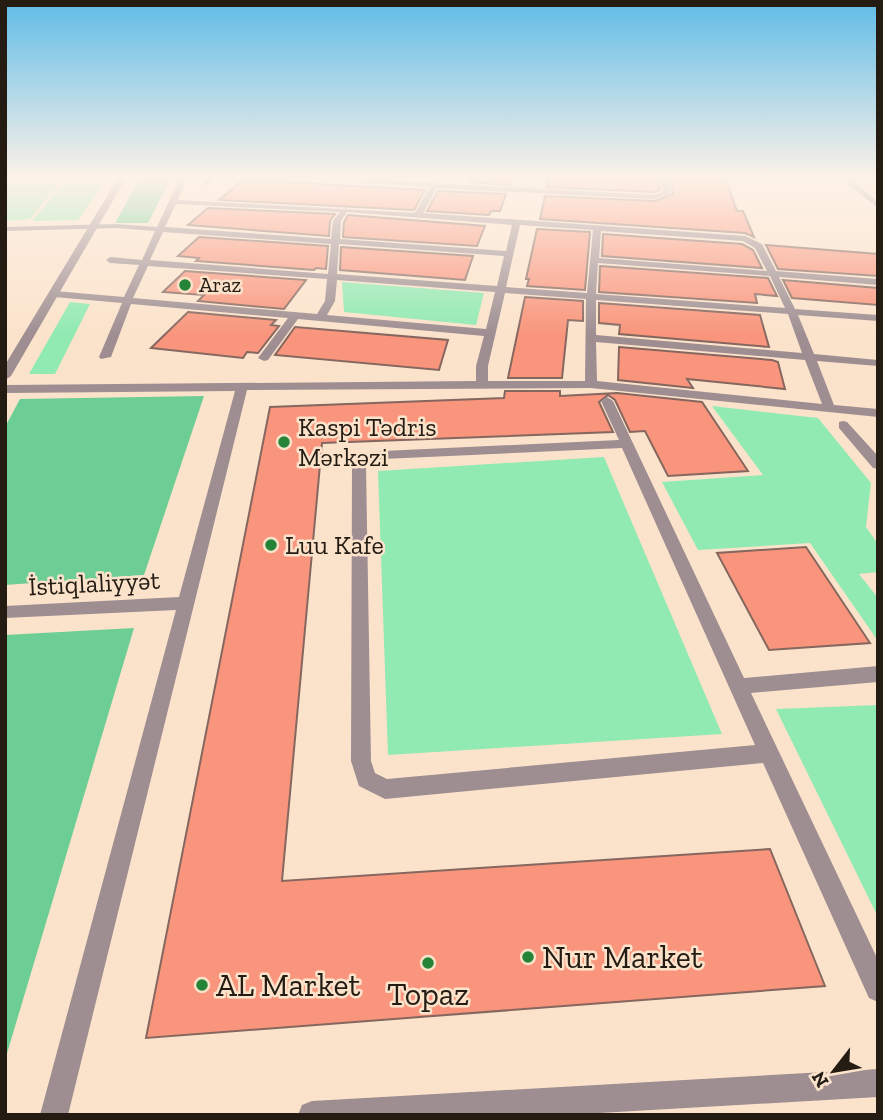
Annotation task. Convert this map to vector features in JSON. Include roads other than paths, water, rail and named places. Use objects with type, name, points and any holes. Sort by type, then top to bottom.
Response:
[{"type":"street","points":[[5,376],[92,230]]},
{"type":"lane","points":[[106,356],[159,230]]},
{"type":"lane","points":[[163,230],[508,254]]},
{"type":"lane","points":[[320,318],[330,301],[337,230]]},
{"type":"lane","points":[[482,384],[482,366],[515,230]]},
{"type":"lane","points":[[591,384],[593,260],[597,230]]},
{"type":"lane","points":[[627,230],[745,239],[759,246],[792,313],[829,407]]},
{"type":"lane","points":[[110,260],[878,318]]},
{"type":"lane","points":[[593,260],[878,282]]},
{"type":"lane","points":[[55,294],[491,333]]},
{"type":"lane","points":[[264,358],[295,316]]},
{"type":"lane","points":[[591,338],[878,363]]},
{"type":"lane","points":[[5,389],[591,384],[878,412]]},
{"type":"lane","points":[[54,1115],[242,386]]},
{"type":"lane","points":[[607,401],[878,989]]},
{"type":"lane","points":[[843,425],[878,465]]},
{"type":"lane","points":[[627,444],[383,455],[369,457],[359,464],[362,761],[366,779],[385,789],[769,753]]},
{"type":"lane","name":"İstiqlaliyyət","points":[[5,612],[186,603]]},
{"type":"lane","points":[[738,686],[878,674]]},
{"type":"lane","points":[[312,1115],[878,1083]]},
{"type":"place","name":"Araz","points":[[185,285]]},
{"type":"place","name":"Kaspi Tədris Mərkəzi","points":[[284,442]]},
{"type":"place","name":"Luu Kafe","points":[[271,545]]},
{"type":"place","name":"Nur Market","points":[[528,957]]},
{"type":"place","name":"Topaz","points":[[428,963]]},
{"type":"place","name":"AL Market","points":[[202,985]]}]
